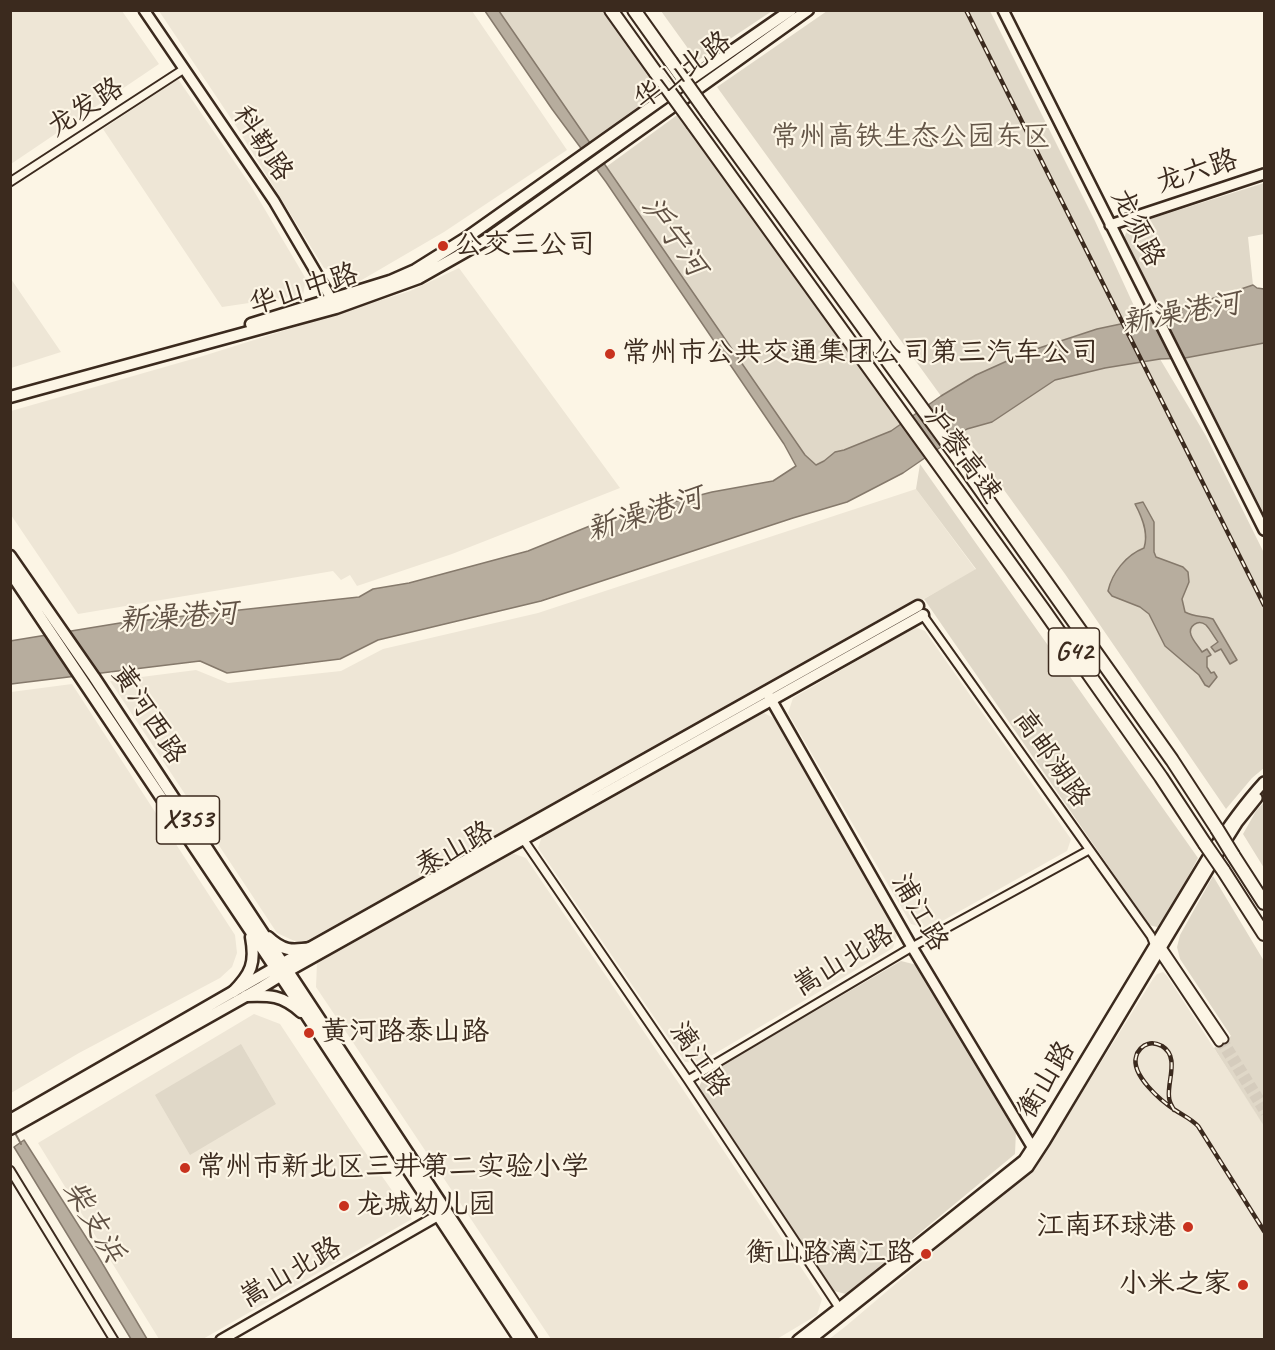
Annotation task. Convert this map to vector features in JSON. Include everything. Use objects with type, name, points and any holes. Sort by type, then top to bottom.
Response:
[{"type":"highway","name":"沪蓉高速","points":[[611,10],[1063,637],[1161,777],[1264,934]]},
{"type":"highway","name":"沪蓉高速","points":[[634,10],[1172,760],[1264,903]]},
{"type":"main road","name":"华山北路","points":[[579,159],[791,10]]},
{"type":"main road","name":"华山北路","points":[[585,170],[808,10]]},
{"type":"main road","name":"华山中路","points":[[10,391],[334,304],[415,270],[448,250],[579,159]]},
{"type":"main road","name":"华山中路","points":[[10,397],[419,278],[486,240],[585,170]]},
{"type":"main road","name":"黄河西路","points":[[10,556],[55,628],[282,969]]},
{"type":"main road","name":"黄河西路","points":[[10,572],[55,628]]},
{"type":"main road","name":"泰山路","points":[[10,1129],[30,1113],[233,992],[282,969],[921,611]]},
{"type":"main road","name":"泰山路","points":[[10,1120],[30,1113],[246,996],[311,948],[521,835]]},
{"type":"main road","points":[[233,992],[245,981],[251,970],[255,930],[283,948],[294,951],[311,948]]},
{"type":"main road","name":"X353","points":[[282,969],[308,1018],[531,1340]]},
{"type":"main road","name":"X353","points":[[282,969],[442,1213],[520,1340]]},
{"type":"main road","points":[[246,996],[267,995],[281,998],[294,1005],[308,1018]]},
{"type":"street","name":"科勒路","points":[[144,10],[274,201],[334,304]]},
{"type":"street","name":"龙须路","points":[[1003,10],[1264,530]]},
{"type":"street","name":"龙发路","points":[[10,182],[184,69]]},
{"type":"street","name":"龙六路","points":[[1110,225],[1264,174]]},
{"type":"street","name":"高邮湖路","points":[[921,611],[1157,944],[1221,1040]]},
{"type":"street","name":"浦江路","points":[[769,696],[912,947],[1035,1151]]},
{"type":"street","name":"衡山路","points":[[798,1340],[841,1311],[1028,1167],[1035,1151],[1231,821],[1264,782]]},
{"type":"street","name":"衡山路","points":[[1157,944],[1237,823],[1264,790]]},
{"type":"street","name":"漓江路","points":[[521,835],[688,1080],[841,1311]]},
{"type":"street","name":"嵩山北路","points":[[688,1080],[912,947],[1089,850]]},
{"type":"street","points":[[10,1170],[114,1340]]},
{"type":"street","name":"嵩山北路","points":[[220,1340],[442,1213]]},
{"type":"street","name":"衡山路","points":[[810,1340],[841,1311]]},
{"type":"shaded area","points":[[11,10],[122,11],[159,64],[11,164]]},
{"type":"shaded area","points":[[159,11],[472,11],[567,150],[444,232],[360,281],[324,268],[236,126]]},
{"type":"shaded area","points":[[178,79],[251,186],[306,279],[303,295],[222,307],[103,129]]},
{"type":"shaded area","points":[[459,268],[620,488],[452,554],[357,586],[350,575],[341,580],[333,571],[78,614],[11,515],[11,411],[203,356],[410,291]]},
{"type":"shaded area","points":[[11,279],[61,352],[10,368]]},
{"type":"shaded area","points":[[916,489],[976,570],[301,944],[277,933],[110,681],[196,670],[228,683],[341,671],[383,649],[538,613]]},
{"type":"shaded area","points":[[915,627],[925,631],[1071,839],[1067,851],[928,929],[911,924],[788,713],[793,698]]},
{"type":"shaded area","points":[[72,684],[235,935],[237,953],[232,967],[220,978],[79,1053],[11,1093],[11,692]]},
{"type":"shaded area","points":[[760,711],[774,718],[897,935],[893,948],[699,1063],[685,1062],[538,848],[542,836]]},
{"type":"shaded area","points":[[512,853],[526,858],[822,1299],[817,1315],[777,1339],[551,1339],[316,987],[317,963]]},
{"type":"shaded area","name":"江南环球港","points":[[1163,972],[1264,1125],[1264,1339],[828,1340],[1038,1163],[1153,979],[1157,974]]},
{"type":"shaded area","name":"常州市新北区三井第二实验小学","points":[[254,1014],[280,1024],[412,1219],[203,1339],[159,1339],[38,1143]]},
{"type":"green space","points":[[499,11],[604,11],[663,92],[590,144]]},
{"type":"green space","points":[[661,11],[772,11],[697,61]]},
{"type":"green space","name":"常州高铁生态公园东区","points":[[827,11],[990,11],[1095,221],[1140,319],[1077,335],[1036,349],[977,375],[941,396],[717,87]]},
{"type":"green space","points":[[680,113],[903,423],[891,431],[835,452],[816,466],[805,456],[606,167]]},
{"type":"green space","points":[[1264,183],[1264,234],[1248,237],[1253,285],[1163,315],[1124,239],[1128,226]]},
{"type":"green space","points":[[1264,343],[1264,514],[1185,358]]},
{"type":"green space","points":[[1160,359],[1206,436],[1264,553],[1264,768],[1252,778],[1226,809],[1065,574],[962,432],[992,422],[1055,380],[1105,368]]},
{"type":"green space","points":[[920,464],[1198,858],[1161,928],[1149,925],[924,599],[976,569],[916,489]]},
{"type":"green space","points":[[1264,802],[1264,868],[1243,834]]},
{"type":"green space","points":[[1213,876],[1264,961],[1264,1126],[1214,1048],[1231,1036],[1180,959],[1177,947],[1180,935]]},
{"type":"green space","points":[[901,961],[917,965],[1016,1130],[1015,1154],[846,1294],[834,1291],[699,1087],[704,1076]]},
{"type":"green space","points":[[241,1044],[276,1104],[190,1155],[155,1095]]},
{"type":"water","name":"新澡港河","points":[[485,11],[499,11],[805,455],[816,465],[835,452],[891,431],[976,375],[1027,352],[1097,329],[1163,315],[1253,285],[1264,289],[1264,343],[1185,358],[1160,359],[1105,368],[1055,380],[992,422],[967,429],[903,473],[847,502],[541,601],[378,640],[340,659],[227,673],[200,661],[11,684],[10,641],[120,623],[359,597],[373,589],[409,583],[528,551],[607,519],[712,492],[773,481],[796,466],[784,444],[606,182],[552,109]]},
{"type":"water","points":[[1143,502],[1154,522],[1156,557],[1183,567],[1188,572],[1189,582],[1182,599],[1185,612],[1213,619],[1237,660],[1230,664],[1221,649],[1215,652],[1211,647],[1218,642],[1206,625],[1197,623],[1192,626],[1190,632],[1195,642],[1202,652],[1207,649],[1211,655],[1207,657],[1207,667],[1217,677],[1209,687],[1199,675],[1165,646],[1149,614],[1140,607],[1112,596],[1108,591],[1121,565],[1131,555],[1144,548],[1145,531],[1135,504]]},
{"type":"water","points":[[24,1140],[98,1256],[147,1339],[131,1339],[14,1147]]},
{"type":"waterway","name":"柴支浜","points":[[14,1131],[21,1144]]},
{"type":"tunnel","points":[[1224,1039],[1264,1104]]},
{"type":"tunnel","points":[[1219,1042],[1264,1114]]},
{"type":"railway","points":[[966,10],[1264,605]]},
{"type":"railway","points":[[1174,1110],[1173,1108],[1172,1105],[1170,1102],[1169,1097],[1172,1070],[1170,1056],[1162,1046],[1150,1043],[1142,1047],[1136,1057],[1138,1072],[1142,1079],[1169,1106],[1175,1110],[1190,1119],[1198,1126],[1264,1231]]},
{"type":"place","name":"公交三公司","points":[[443,246]]},
{"type":"place","name":"常州市公共交通集团公司第三汽车公司","points":[[610,354]]},
{"type":"place","name":"黄河路泰山路","points":[[309,1033]]},
{"type":"place","name":"常州市新北区三井第二实验小学","points":[[185,1168]]},
{"type":"place","name":"龙城幼儿园","points":[[344,1206]]},
{"type":"place","name":"江南环球港","points":[[1188,1227]]},
{"type":"place","name":"衡山路漓江路","points":[[926,1254]]},
{"type":"place","name":"小米之家","points":[[1243,1285]]},
{"type":"water label","name":"沪宁河","points":[[673,237]]}]
